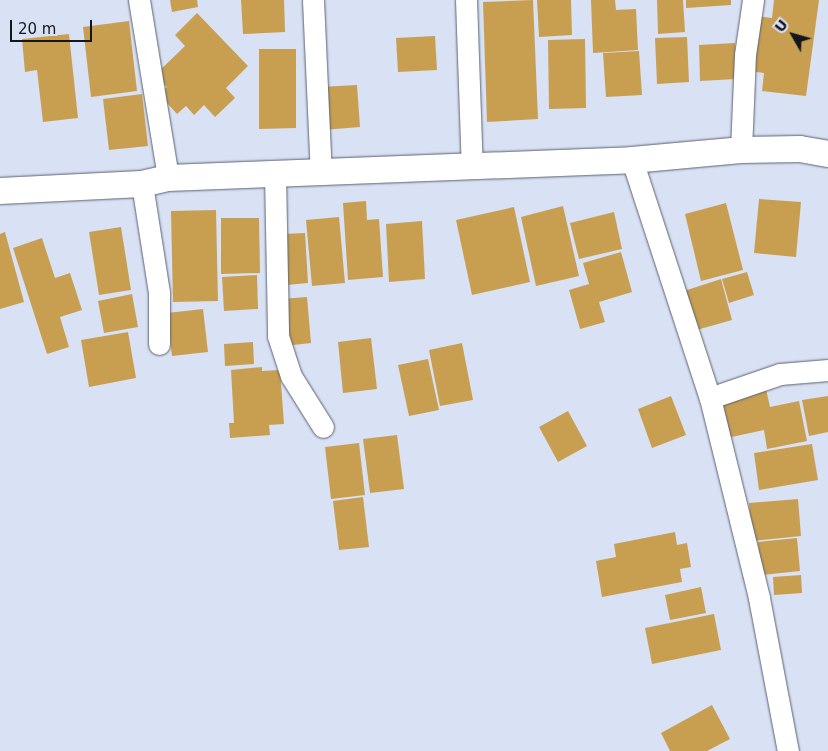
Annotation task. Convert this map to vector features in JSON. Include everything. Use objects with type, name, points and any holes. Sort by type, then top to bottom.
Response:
[{"type":"street","points":[[139,0],[168,178]]},
{"type":"street","points":[[313,0],[320,173]]},
{"type":"street","points":[[466,0],[472,168]]},
{"type":"street","points":[[741,150],[745,55],[753,0]]},
{"type":"street","points":[[0,190],[142,184],[168,178],[472,168],[632,160],[741,150],[800,149],[828,154]]},
{"type":"street","points":[[632,160],[710,398],[759,598],[788,751]]},
{"type":"street","points":[[276,174],[278,336],[291,376],[323,427]]},
{"type":"street","points":[[142,184],[159,292],[159,344]]},
{"type":"street","points":[[710,398],[780,374],[828,370]]},
{"type":"building","points":[[170,0],[197,0],[198,7],[172,12]]},
{"type":"building","points":[[241,0],[284,0],[285,32],[243,34]]},
{"type":"building","points":[[533,0],[538,119],[487,122],[483,2]]},
{"type":"building","points":[[537,0],[571,0],[572,35],[539,37]]},
{"type":"building","points":[[591,0],[615,0],[616,10],[636,9],[638,50],[593,53]]},
{"type":"building","points":[[657,0],[683,0],[685,32],[658,34]]},
{"type":"building","points":[[686,0],[731,0],[731,5],[686,8]]},
{"type":"building","points":[[774,0],[819,0],[806,96],[762,91],[764,73],[749,71],[757,16],[772,18]]},
{"type":"building","points":[[197,13],[248,66],[226,88],[235,98],[215,117],[204,105],[194,115],[186,106],[177,114],[159,94],[167,87],[155,75],[185,46],[175,35]]},
{"type":"building","points":[[129,21],[137,91],[91,97],[83,27]]},
{"type":"building","points":[[69,34],[78,118],[43,122],[37,70],[25,72],[22,39]]},
{"type":"building","points":[[435,36],[437,70],[398,72],[396,38]]},
{"type":"building","points":[[687,37],[689,82],[657,84],[655,38]]},
{"type":"building","points":[[585,39],[586,108],[549,109],[548,40]]},
{"type":"building","points":[[735,43],[736,79],[700,81],[699,45]]},
{"type":"building","points":[[259,49],[296,49],[296,128],[259,129]]},
{"type":"building","points":[[639,51],[642,95],[606,97],[603,53]]},
{"type":"building","points":[[357,85],[360,127],[323,130],[320,87]]},
{"type":"building","points":[[142,94],[148,146],[109,150],[103,99]]},
{"type":"building","points":[[759,199],[801,202],[796,257],[754,253]]},
{"type":"building","points":[[366,201],[367,220],[379,219],[383,277],[348,280],[343,203]]},
{"type":"building","points":[[726,203],[743,270],[701,281],[685,214]]},
{"type":"building","points":[[563,206],[579,276],[536,286],[521,217]]},
{"type":"building","points":[[514,207],[530,282],[472,295],[456,220]]},
{"type":"building","points":[[216,210],[218,301],[173,302],[171,211]]},
{"type":"building","points":[[614,212],[622,249],[579,259],[570,223]]},
{"type":"building","points":[[339,217],[345,283],[312,286],[306,220]]},
{"type":"building","points":[[221,218],[259,218],[260,273],[221,274]]},
{"type":"building","points":[[422,221],[425,279],[389,282],[386,224]]},
{"type":"building","points":[[121,227],[131,290],[99,295],[89,232]]},
{"type":"building","points":[[5,232],[24,302],[0,309],[0,234]]},
{"type":"building","points":[[305,233],[308,283],[287,285],[283,234]]},
{"type":"building","points":[[42,238],[55,278],[70,273],[82,310],[60,317],[69,347],[47,354],[13,248]]},
{"type":"building","points":[[621,252],[632,292],[599,302],[605,322],[580,329],[569,290],[589,284],[583,263]]},
{"type":"building","points":[[747,272],[754,295],[729,303],[722,279]]},
{"type":"building","points":[[257,275],[258,309],[224,311],[222,277]]},
{"type":"building","points":[[721,279],[732,320],[693,331],[681,292]]},
{"type":"building","points":[[132,294],[138,327],[104,333],[98,301]]},
{"type":"building","points":[[307,297],[311,343],[284,346],[280,299]]},
{"type":"building","points":[[203,309],[208,352],[172,356],[167,313]]},
{"type":"building","points":[[128,332],[136,378],[89,387],[81,340]]},
{"type":"building","points":[[371,338],[377,389],[343,393],[338,342]]},
{"type":"building","points":[[253,342],[254,364],[225,366],[224,344]]},
{"type":"building","points":[[462,343],[473,400],[440,406],[429,350]]},
{"type":"building","points":[[428,359],[439,410],[409,416],[398,365]]},
{"type":"building","points":[[262,367],[262,371],[280,370],[284,424],[269,425],[270,435],[230,438],[229,423],[234,423],[231,370]]},
{"type":"building","points":[[766,389],[770,407],[799,401],[807,441],[767,449],[764,430],[727,438],[720,398]]},
{"type":"building","points":[[671,396],[686,435],[652,448],[638,409]]},
{"type":"building","points":[[828,396],[828,432],[809,436],[802,400]]},
{"type":"building","points":[[568,411],[587,446],[558,462],[539,427]]},
{"type":"building","points":[[397,435],[404,489],[370,493],[363,439]]},
{"type":"building","points":[[359,443],[365,495],[331,499],[325,447]]},
{"type":"building","points":[[812,444],[818,480],[759,490],[754,453]]},
{"type":"building","points":[[363,497],[369,547],[339,550],[333,501]]},
{"type":"building","points":[[798,499],[801,536],[752,541],[749,503]]},
{"type":"building","points":[[675,532],[677,545],[687,543],[691,567],[680,569],[682,582],[602,597],[596,561],[616,557],[614,544]]},
{"type":"building","points":[[797,538],[800,571],[761,575],[758,542]]},
{"type":"building","points":[[801,575],[802,593],[774,595],[773,577]]},
{"type":"building","points":[[701,587],[706,613],[670,620],[665,595]]},
{"type":"building","points":[[714,614],[721,650],[652,664],[645,628]]},
{"type":"building","points":[[712,705],[730,739],[707,751],[670,751],[661,733]]}]
